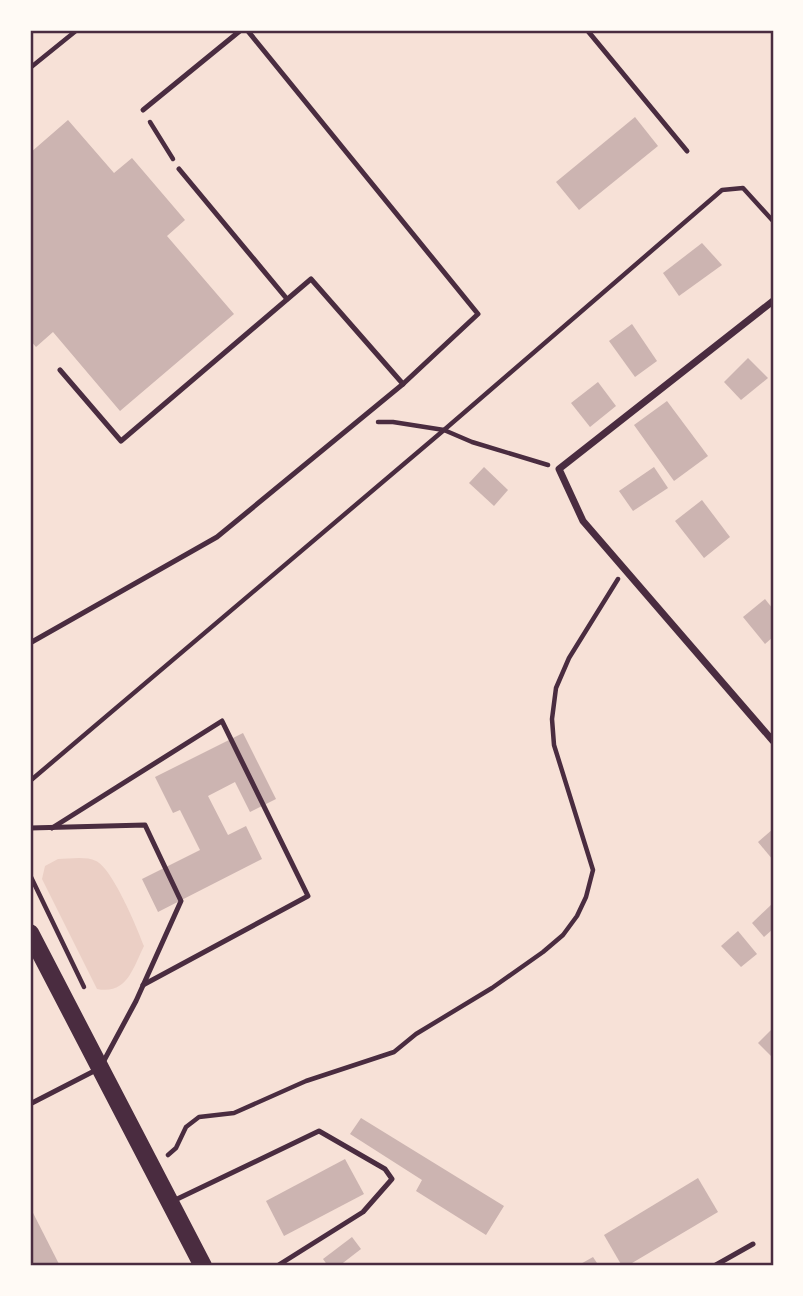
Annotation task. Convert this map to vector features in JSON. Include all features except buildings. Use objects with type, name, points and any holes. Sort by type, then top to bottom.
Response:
[{"type":"main road","points":[[30,933],[202,1266]]},
{"type":"street","points":[[773,301],[559,469],[583,521],[773,741]]},
{"type":"lane","points":[[143,110],[241,30]]},
{"type":"lane","points":[[30,643],[217,537],[403,384],[478,314],[247,30]]},
{"type":"lane","points":[[587,30],[687,151]]},
{"type":"lane","points":[[179,169],[287,299]]},
{"type":"lane","points":[[60,370],[121,441],[311,279],[403,384]]},
{"type":"lane","points":[[52,828],[222,721],[308,896],[144,985]]},
{"type":"lane","points":[[30,828],[145,825],[181,901],[144,985],[100,1068],[30,1104]]},
{"type":"lane","points":[[170,1202],[319,1131],[385,1169],[392,1179],[363,1212],[277,1266]]},
{"type":"lane","points":[[714,1266],[752,1244]]},
{"type":"path","points":[[30,68],[77,30]]},
{"type":"path","points":[[143,110],[179,169]]},
{"type":"path","points":[[30,781],[722,190],[743,188],[773,221]]},
{"type":"path","points":[[358,422],[393,422],[444,430],[472,442],[559,469]]},
{"type":"path","points":[[167,1156],[176,1149],[186,1127],[199,1117],[234,1113],[306,1081],[394,1052],[416,1034],[492,988],[563,935],[577,916],[586,897],[593,870],[554,745],[552,719],[556,688],[569,658],[624,568]]},
{"type":"shaded area","points":[[58,859],[87,859],[102,866],[116,886],[136,926],[144,946],[128,978],[115,988],[97,989],[42,879],[45,866]]}]
